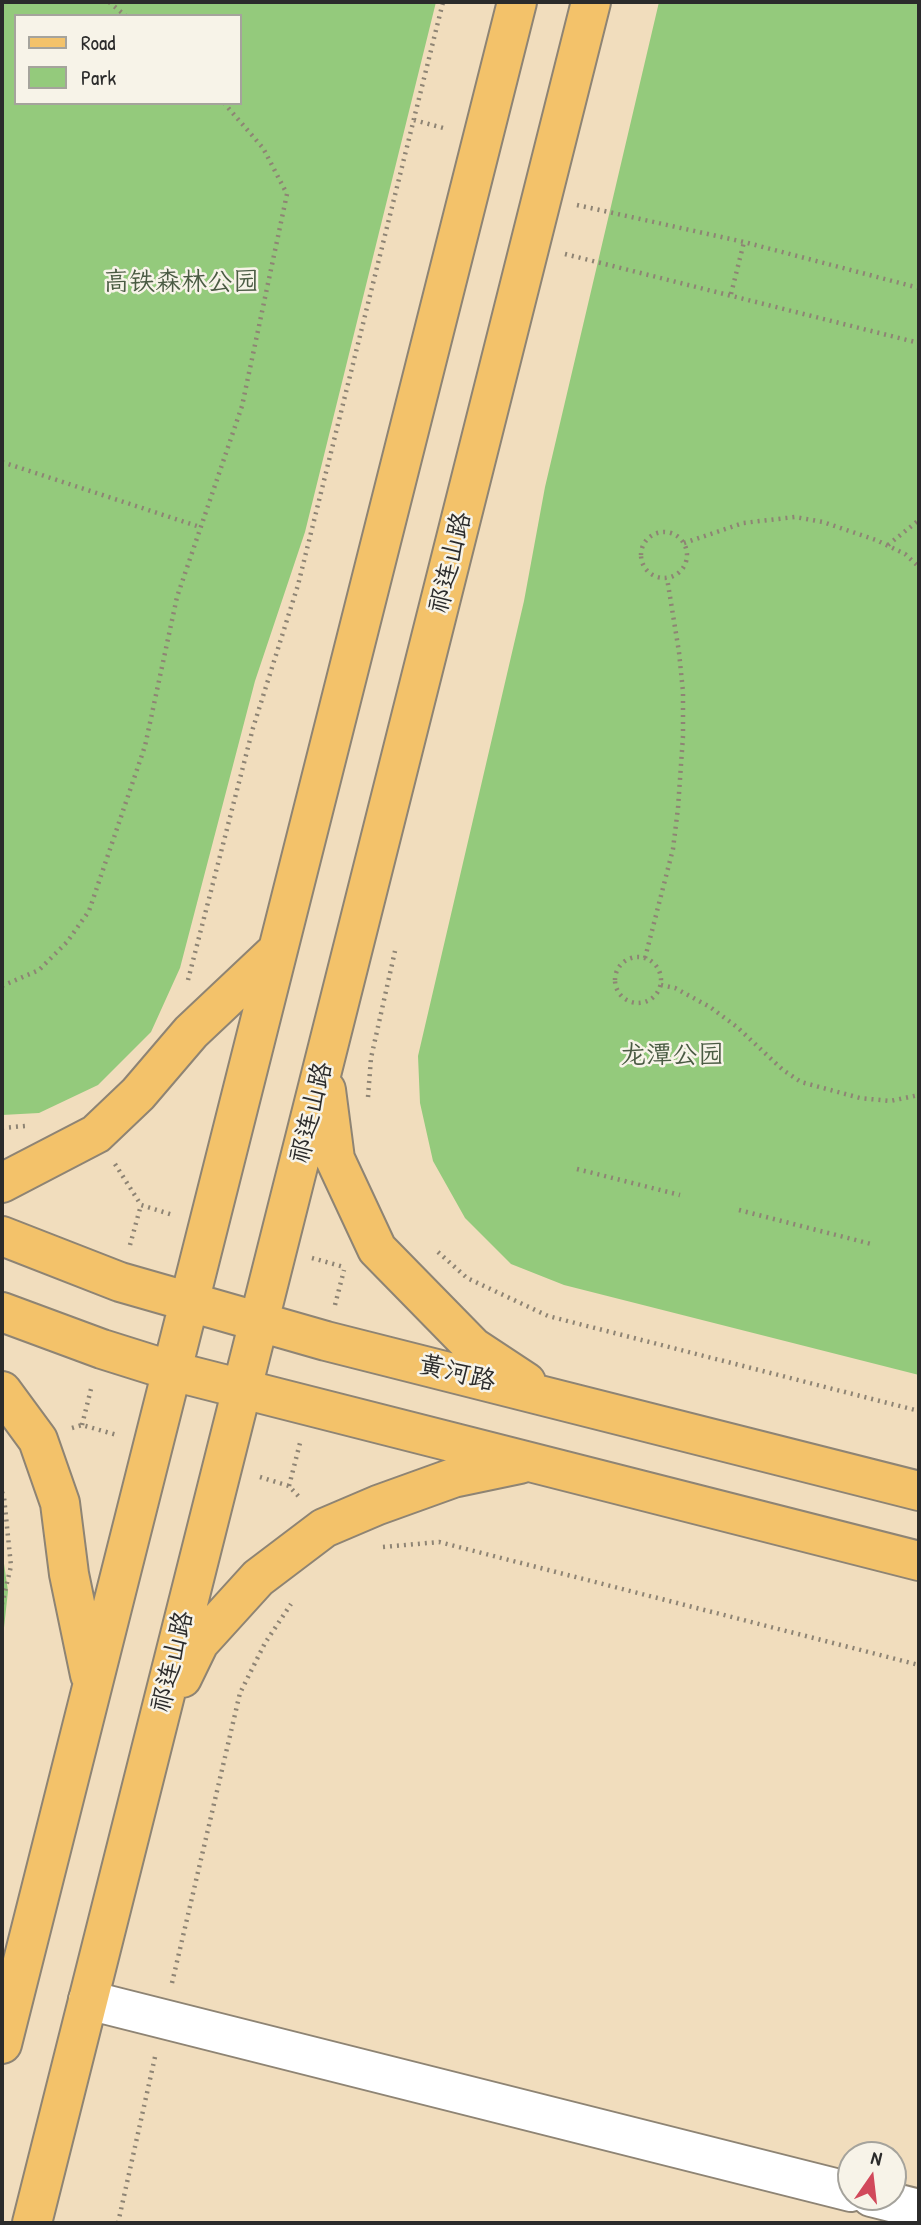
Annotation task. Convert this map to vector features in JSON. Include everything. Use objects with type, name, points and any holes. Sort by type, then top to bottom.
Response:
[{"type":"main road","points":[[2,2043],[517,2]]},
{"type":"main road","name":"祁连山路","points":[[32,2223],[591,2]]},
{"type":"main road","points":[[2,1183],[96,1134],[138,1094],[191,1032],[278,950]]},
{"type":"main road","points":[[346,979],[323,1069],[335,1159],[377,1249],[473,1347],[552,1398]]},
{"type":"main road","name":"黄河路","points":[[2,1236],[120,1282],[259,1323],[919,1491]]},
{"type":"main road","points":[[2,1312],[102,1349],[172,1370],[919,1561]]},
{"type":"main road","points":[[2,1391],[38,1440],[60,1503],[69,1574],[92,1685]]},
{"type":"main road","points":[[156,1733],[199,1643],[258,1578],[324,1528],[453,1478],[528,1462]]},
{"type":"street","points":[[88,2000],[837,2188]]},
{"type":"path","points":[[109,2],[124,14]]},
{"type":"path","points":[[187,985],[253,728],[298,585],[443,2]]},
{"type":"path","points":[[2,986],[39,970],[67,942],[89,911],[145,746],[177,597],[242,406],[287,194],[263,148],[226,105]]},
{"type":"path","points":[[575,194],[573,204],[744,242],[919,288]]},
{"type":"path","points":[[731,294],[744,242]]},
{"type":"path","points":[[558,252],[919,343]]},
{"type":"path","points":[[2,462],[201,527]]},
{"type":"path","points":[[684,543],[743,523],[795,517],[852,531],[888,545],[919,566]]},
{"type":"path","points":[[888,545],[919,520]]},
{"type":"path","points":[[669,532],[684,543],[687,561],[683,569],[667,578],[648,572],[641,554],[643,545],[650,537],[669,532]]},
{"type":"path","points":[[645,958],[673,849],[681,763],[683,692],[667,578]]},
{"type":"path","points":[[367,1109],[371,1058],[398,938]]},
{"type":"path","points":[[645,958],[655,964],[661,985],[656,995],[647,1002],[626,1000],[618,992],[615,982],[617,971],[624,962],[645,958]]},
{"type":"path","points":[[661,985],[675,988],[710,1007],[737,1027],[783,1070],[801,1082],[860,1098],[890,1101],[919,1095]]},
{"type":"path","points":[[2,1128],[31,1126]]},
{"type":"path","points":[[577,1169],[680,1195]]},
{"type":"path","points":[[738,1210],[871,1244]]},
{"type":"path","points":[[436,1250],[467,1278],[548,1316],[919,1411]]},
{"type":"path","points":[[2,1492],[11,1566],[2,1604]]},
{"type":"path","points":[[372,1552],[383,1547],[439,1542],[919,1665]]},
{"type":"path","points":[[118,2223],[240,1693],[265,1643],[295,1597]]},
{"type":"green space","name":"高铁森林公园","points":[[2,2],[436,2],[305,532],[255,681],[180,968],[151,1032],[98,1085],[39,1113],[2,1115]]},
{"type":"green space","name":"龙潭公园","points":[[659,2],[919,2],[919,1375],[564,1285],[511,1264],[465,1218],[433,1161],[420,1103],[418,1056],[524,601],[545,487]]},
{"type":"green space","points":[[2,1550],[8,1591],[2,1646]]}]
